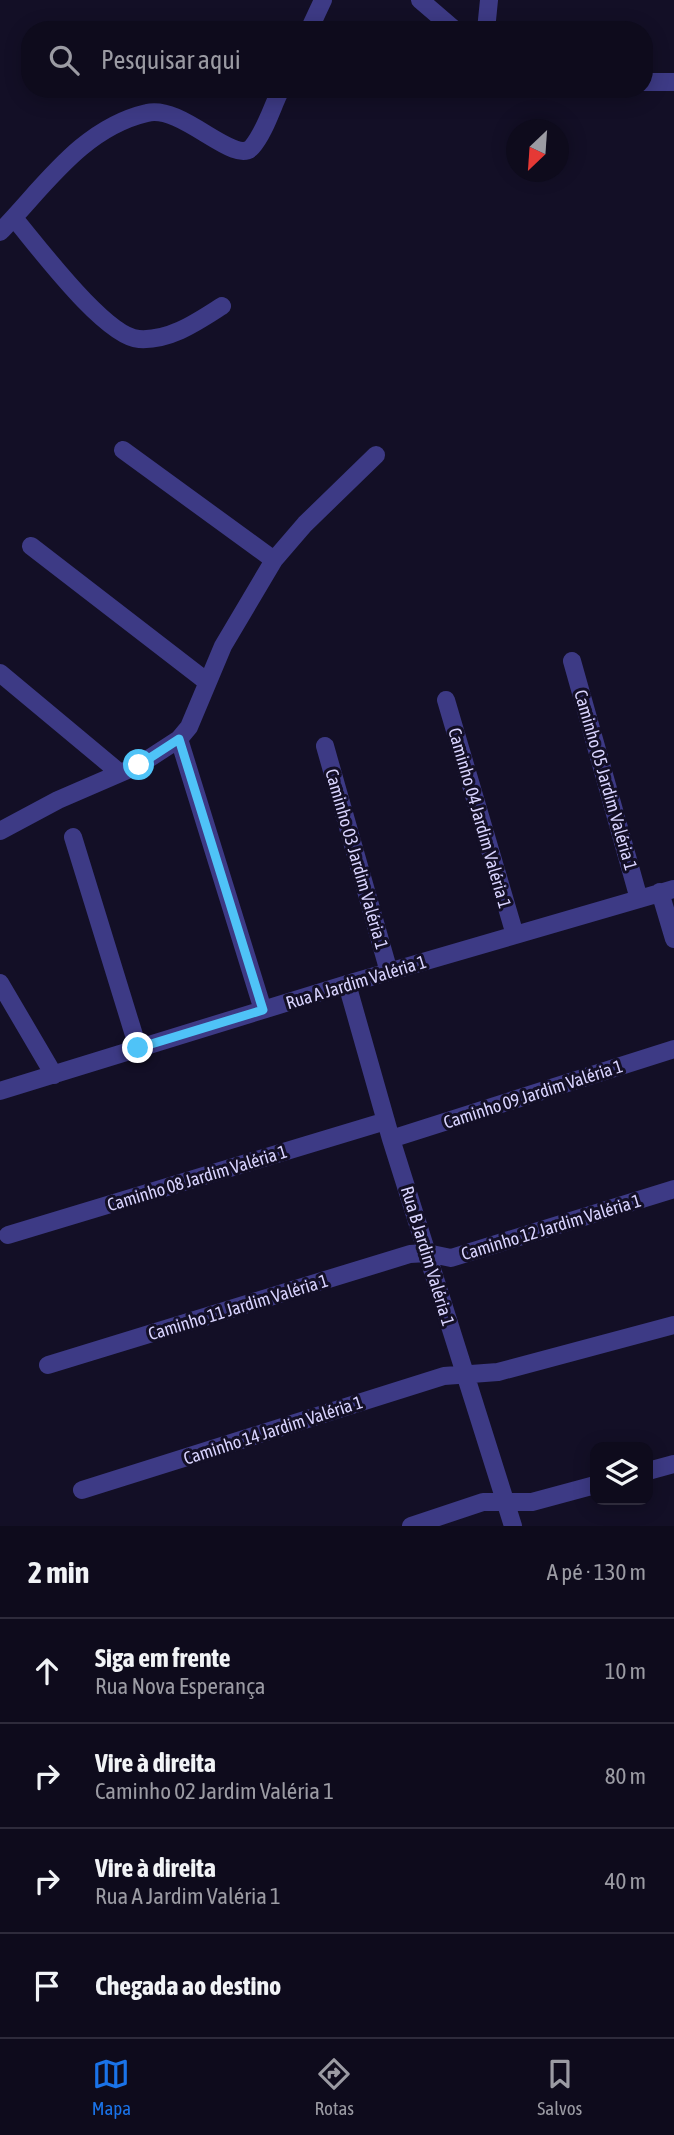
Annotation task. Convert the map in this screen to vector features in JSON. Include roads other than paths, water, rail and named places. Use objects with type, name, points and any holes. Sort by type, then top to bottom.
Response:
[{"type":"street","points":[[313,21],[323,0]]},
{"type":"street","points":[[419,0],[444,21]]},
{"type":"street","points":[[487,21],[489,0]]},
{"type":"street","points":[[653,82],[674,82]]},
{"type":"street","points":[[0,232],[80,147],[132,118],[162,111],[176,115],[237,152],[251,149],[276,98]]},
{"type":"street","points":[[14,218],[74,290],[124,335],[138,339],[159,337],[187,328],[222,306]]},
{"type":"street","points":[[123,450],[274,560]]},
{"type":"street","points":[[0,831],[139,765],[179,739],[189,727],[206,681],[243,609],[274,560],[305,524],[376,455]]},
{"type":"street","points":[[31,546],[206,681]]},
{"type":"street","name":"Caminho 05 Jardim Valéria 1","points":[[572,661],[639,899]]},
{"type":"street","points":[[0,673],[120,773]]},
{"type":"street","name":"Caminho 04 Jardim Valéria 1","points":[[446,700],[515,935]]},
{"type":"street","points":[[179,739],[263,1010]]},
{"type":"street","name":"Caminho 03 Jardim Valéria 1","points":[[325,746],[389,972]]},
{"type":"street","points":[[73,837],[138,1048]]},
{"type":"street","points":[[667,891],[674,939]]},
{"type":"street","name":"Rua A Jardim Valéria 1","points":[[0,1091],[346,984],[667,891]]},
{"type":"street","points":[[0,983],[54,1075]]},
{"type":"street","name":"Rua B Jardim Valéria 1","points":[[346,984],[388,1130],[513,1526]]},
{"type":"street","name":"Caminho 09 Jardim Valéria 1","points":[[388,1130],[674,1049]]},
{"type":"street","name":"Caminho 08 Jardim Valéria 1","points":[[8,1236],[388,1130]]},
{"type":"street","name":"Caminho 12 Jardim Valéria 1","points":[[428,1253],[451,1258],[674,1189]]},
{"type":"street","name":"Caminho 11 Jardim Valéria 1","points":[[48,1365],[410,1254],[428,1253]]},
{"type":"street","name":"Caminho 14 Jardim Valéria 1","points":[[82,1490],[444,1376],[498,1372],[674,1325]]},
{"type":"street","points":[[653,1470],[674,1464]]},
{"type":"street","points":[[411,1526],[483,1502],[533,1502],[590,1486]]}]
